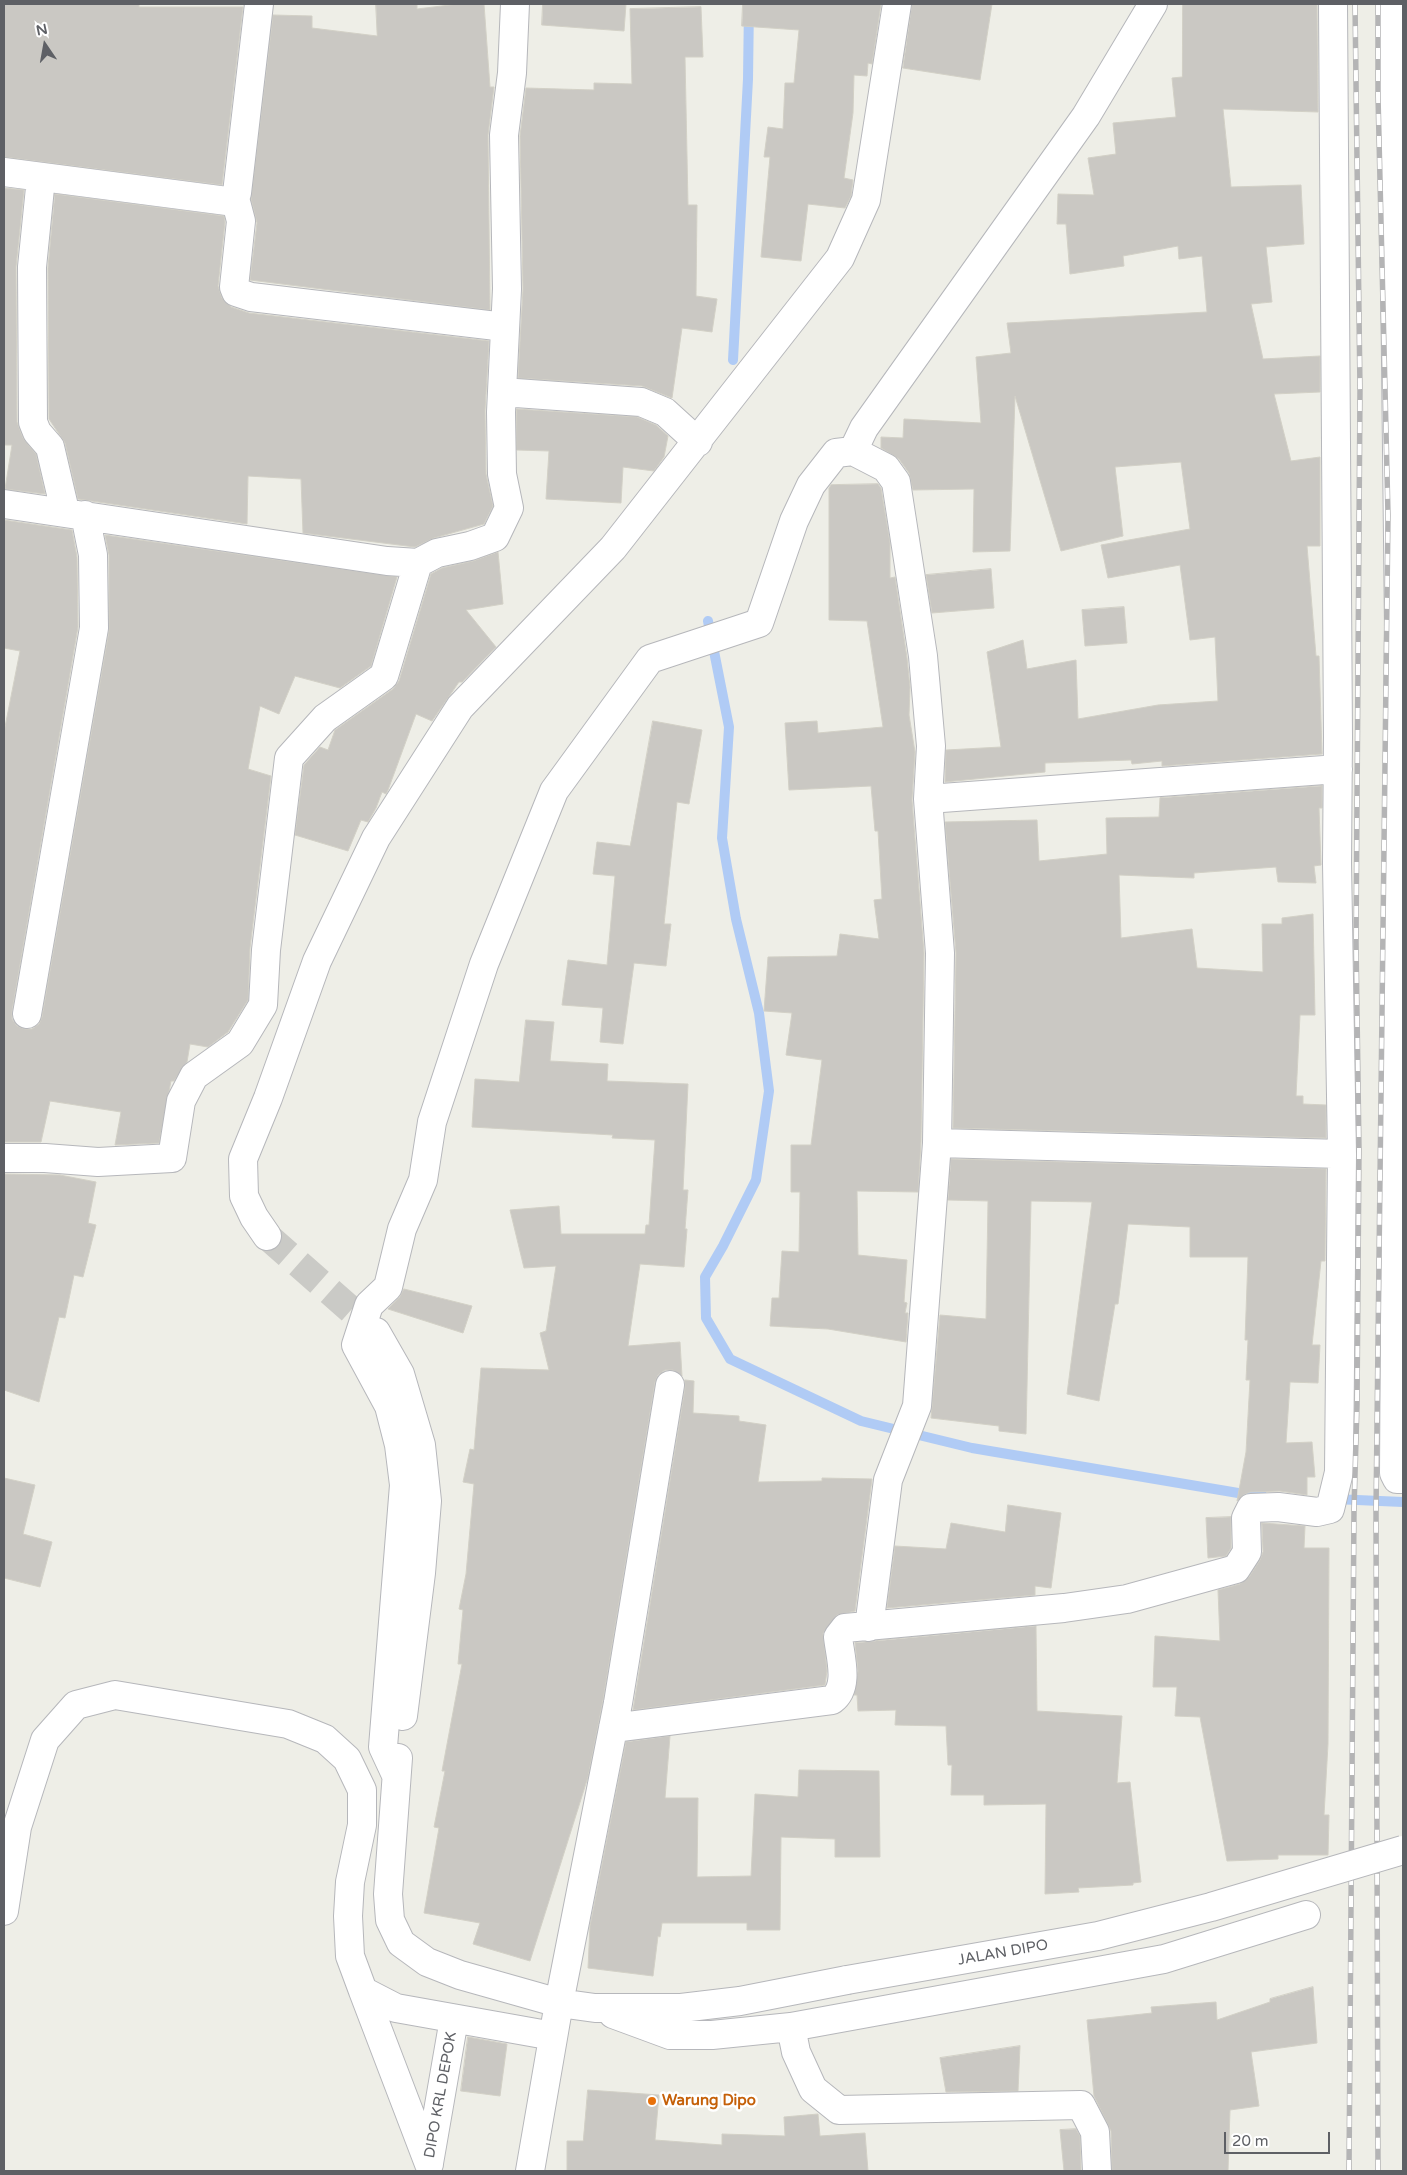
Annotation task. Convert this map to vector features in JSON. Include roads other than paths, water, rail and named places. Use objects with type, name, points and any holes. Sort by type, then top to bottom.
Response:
[{"type":"street","points":[[259,4],[235,198],[241,221],[234,287],[239,294],[261,299],[505,327]]},
{"type":"street","points":[[4,504],[75,513],[387,561],[418,563],[437,553],[470,546],[495,537],[504,522],[509,508],[502,474],[502,392],[507,289],[504,135],[512,72],[515,4]]},
{"type":"street","points":[[267,1236],[254,1218],[244,1196],[243,1159],[268,1098],[317,961],[376,838],[460,707],[613,548],[698,442],[840,258],[863,209],[897,4]]},
{"type":"street","points":[[853,451],[864,428],[1086,116],[1153,4]]},
{"type":"street","points":[[613,1728],[832,1700],[838,1696],[842,1681],[839,1633],[845,1628],[1064,1608],[1127,1599],[1236,1569],[1246,1552],[1246,1518],[1251,1508],[1278,1507],[1317,1512],[1330,1509],[1339,1472],[1342,1154],[1337,863],[1333,4]]},
{"type":"street","points":[[1392,4],[1399,619],[1394,1473],[1397,1478],[1403,1479]]},
{"type":"street","points":[[4,172],[227,201],[235,198]]},
{"type":"street","points":[[27,1014],[94,628],[93,555],[50,447],[36,432],[33,422],[32,267],[41,178]]},
{"type":"street","points":[[502,392],[641,402],[665,412],[698,442]]},
{"type":"street","points":[[396,1775],[383,1747],[404,1485],[398,1445],[388,1406],[356,1345],[369,1305],[388,1287],[402,1229],[423,1180],[432,1122],[481,973],[554,791],[650,659],[759,624],[794,522],[811,485],[836,453],[853,451],[886,468],[896,482],[923,656],[931,746],[928,799],[940,953],[937,1144],[917,1406],[888,1480],[869,1627]]},
{"type":"street","points":[[4,1158],[45,1158],[98,1162],[172,1158],[181,1101],[194,1076],[240,1043],[263,1005],[266,950],[288,758],[325,718],[384,676],[418,563]]},
{"type":"street","points":[[928,799],[1338,768]]},
{"type":"street","points":[[937,1144],[1342,1154]]},
{"type":"street","name":"JALAN DIPO","points":[[376,1332],[400,1374],[421,1445],[427,1501],[421,1573],[396,1775],[388,1894],[390,1920],[401,1943],[427,1962],[460,1975],[559,2003],[595,2008],[680,2008],[740,2001],[846,1980],[1098,1936],[1211,1907],[1403,1850]]},
{"type":"street","points":[[530,2171],[559,2003],[613,1728],[670,1385]]},
{"type":"street","points":[[4,1911],[17,1828],[45,1740],[76,1705],[115,1695],[288,1724],[325,1739],[347,1759],[362,1790],[362,1826],[350,1882],[348,1916],[350,1956],[429,2168]]},
{"type":"street","name":"JALAN DIPO","points":[[595,2008],[670,2035],[712,2035],[791,2027],[1164,1959],[1306,1915]]},
{"type":"street","points":[[363,1991],[396,2008],[553,2036]]},
{"type":"street","name":"DIPO KRL DEPOK","points":[[429,2168],[454,2019]]},
{"type":"street","points":[[791,2027],[796,2052],[813,2089],[839,2110],[1081,2105],[1095,2132],[1097,2171]]},
{"type":"waterway","points":[[733,360],[748,79],[749,4]]},
{"type":"waterway","points":[[708,621],[729,727],[722,838],[736,919],[759,1013],[769,1091],[756,1180],[723,1246],[705,1277],[706,1318],[730,1359],[861,1421],[972,1448],[1244,1494],[1262,1495]]},
{"type":"waterway","points":[[1334,1499],[1403,1502]]},
{"type":"tunnel","points":[[267,1236],[376,1332]]},
{"type":"railway","points":[[1349,2171],[1359,1150],[1356,942],[1360,390],[1355,4]]},
{"type":"railway","points":[[1378,4],[1378,96],[1388,515],[1376,1509],[1378,2171]]},
{"type":"place","name":"Warung Dipo","points":[[652,2101]]}]
